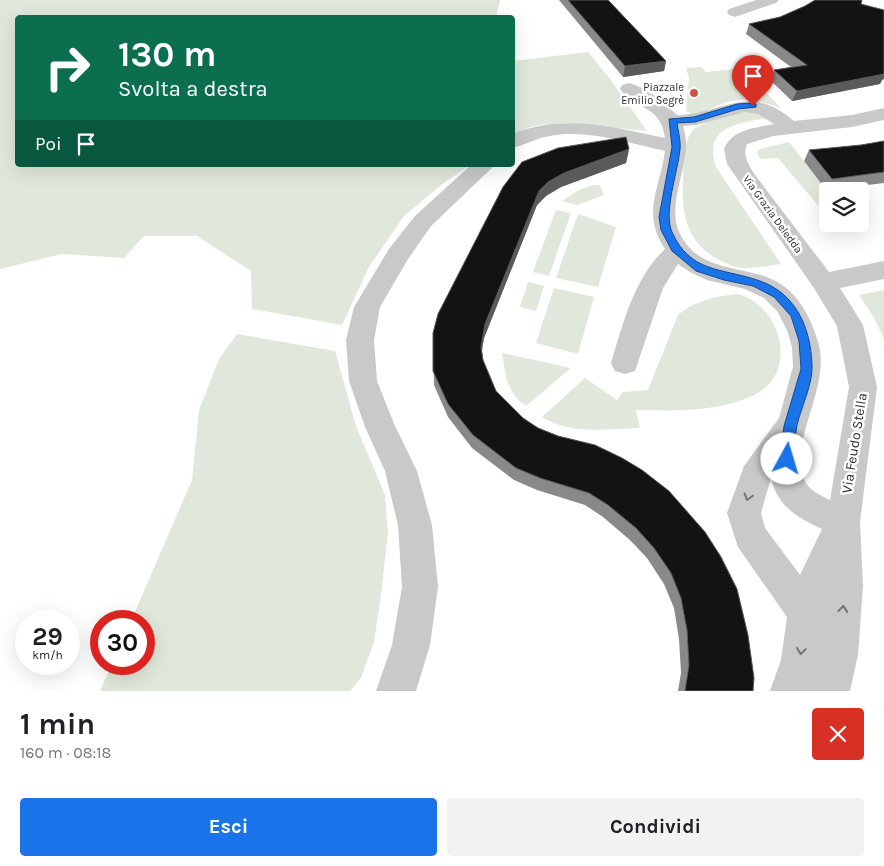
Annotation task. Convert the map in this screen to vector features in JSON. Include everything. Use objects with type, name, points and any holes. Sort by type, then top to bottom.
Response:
[{"type":"street","points":[[735,12],[771,0]]},
{"type":"street","points":[[629,89],[651,102],[672,121],[676,147],[664,217],[666,230],[677,251],[700,268],[724,277],[755,283],[778,295],[796,314],[805,341],[807,369],[790,426],[785,475],[796,496],[816,510],[843,522]]},
{"type":"street","points":[[672,121],[695,120],[737,106],[753,106],[766,109],[790,128]]},
{"type":"street","name":"Via Grazia Deledda","points":[[823,282],[746,178],[736,162],[735,149],[740,140],[754,134],[844,122],[884,114]]},
{"type":"street","points":[[515,140],[527,134],[568,127],[588,129],[676,147]]},
{"type":"street","points":[[396,691],[411,645],[420,587],[415,525],[401,471],[380,427],[363,381],[360,340],[367,307],[403,248],[423,221],[464,181],[482,167]]},
{"type":"street","points":[[625,363],[646,296],[668,258],[677,251]]},
{"type":"street","points":[[823,282],[884,270]]},
{"type":"street","name":"Via Feudo Stella","points":[[823,282],[850,325],[863,387],[843,522],[845,586],[839,655],[830,691]]},
{"type":"street","points":[[790,426],[754,476],[744,513],[750,536],[806,612]]},
{"type":"street","name":"Via Feudo Stella","points":[[790,691],[800,660],[806,612],[819,573],[843,522]]},
{"type":"shaded area","points":[[0,0],[500,0],[497,15],[15,15],[15,167],[467,167],[441,185],[404,216],[369,267],[342,325],[252,309],[251,271],[197,236],[144,236],[124,258],[62,254],[0,269]]},
{"type":"shaded area","points":[[588,52],[647,131],[578,124],[559,124],[526,128],[515,134],[515,61]]},
{"type":"shaded area","points":[[701,67],[706,72],[742,68],[781,108],[757,102],[738,100],[726,102],[699,113],[687,112],[689,78],[686,68]]},
{"type":"shaded area","points":[[754,111],[767,118],[744,123],[725,130],[714,143],[713,154],[716,167],[781,264],[740,268],[721,261],[710,254],[700,246],[688,227],[683,205],[684,156],[686,144],[694,129],[719,118]]},
{"type":"shaded area","points":[[789,142],[820,182],[819,207],[778,158],[760,159],[757,152],[760,149]]},
{"type":"shaded area","points":[[593,185],[600,185],[604,195],[577,205],[562,201],[579,190]]},
{"type":"shaded area","points":[[556,210],[571,213],[549,276],[533,272]]},
{"type":"shaded area","points":[[578,214],[616,227],[598,287],[556,278]]},
{"type":"shaded area","points":[[528,282],[544,286],[536,311],[520,307]]},
{"type":"shaded area","points":[[554,288],[594,297],[578,354],[536,343]]},
{"type":"shaded area","points":[[884,290],[884,339],[873,316],[859,295]]},
{"type":"shaded area","points":[[737,294],[752,300],[765,311],[774,324],[779,339],[780,355],[777,370],[769,384],[756,394],[742,400],[713,407],[681,410],[636,410],[640,428],[577,429],[553,423],[542,417],[585,378],[617,400],[623,392],[648,390],[678,315],[691,306],[706,300]]},
{"type":"shaded area","points":[[237,334],[335,351],[356,426],[385,495],[388,533],[374,642],[361,678],[350,691],[100,691],[107,675],[155,675],[155,610],[136,610],[192,480],[199,410],[219,359]]},
{"type":"shaded area","points":[[502,353],[571,368],[526,406],[514,395],[508,383]]},
{"type":"building","points":[[568,0],[608,0],[666,61],[625,66]]},
{"type":"building","points":[[815,0],[862,0],[861,4],[884,10],[884,74],[797,91],[774,70],[807,65],[749,24],[780,17]]},
{"type":"building","points":[[626,137],[629,149],[564,173],[548,182],[539,191],[485,324],[481,347],[483,360],[496,391],[523,418],[538,428],[558,436],[595,445],[642,470],[669,491],[705,532],[721,557],[737,589],[748,635],[754,678],[753,691],[685,691],[689,665],[687,630],[681,598],[671,573],[654,548],[636,528],[608,505],[589,493],[540,478],[516,468],[473,435],[448,404],[433,371],[433,333],[438,314],[503,187],[522,162],[558,148]]},
{"type":"building","points":[[884,141],[884,172],[832,179],[809,150],[861,145]]},
{"type":"place","name":"Piazzale Emilio Segrè","points":[[694,93]]},
{"type":"route","points":[[753,106],[737,106],[695,120],[672,121],[676,147],[664,217],[666,230],[677,251],[700,268],[724,277],[755,283],[778,295],[796,314],[805,341],[807,369],[790,426],[787,459]]}]
